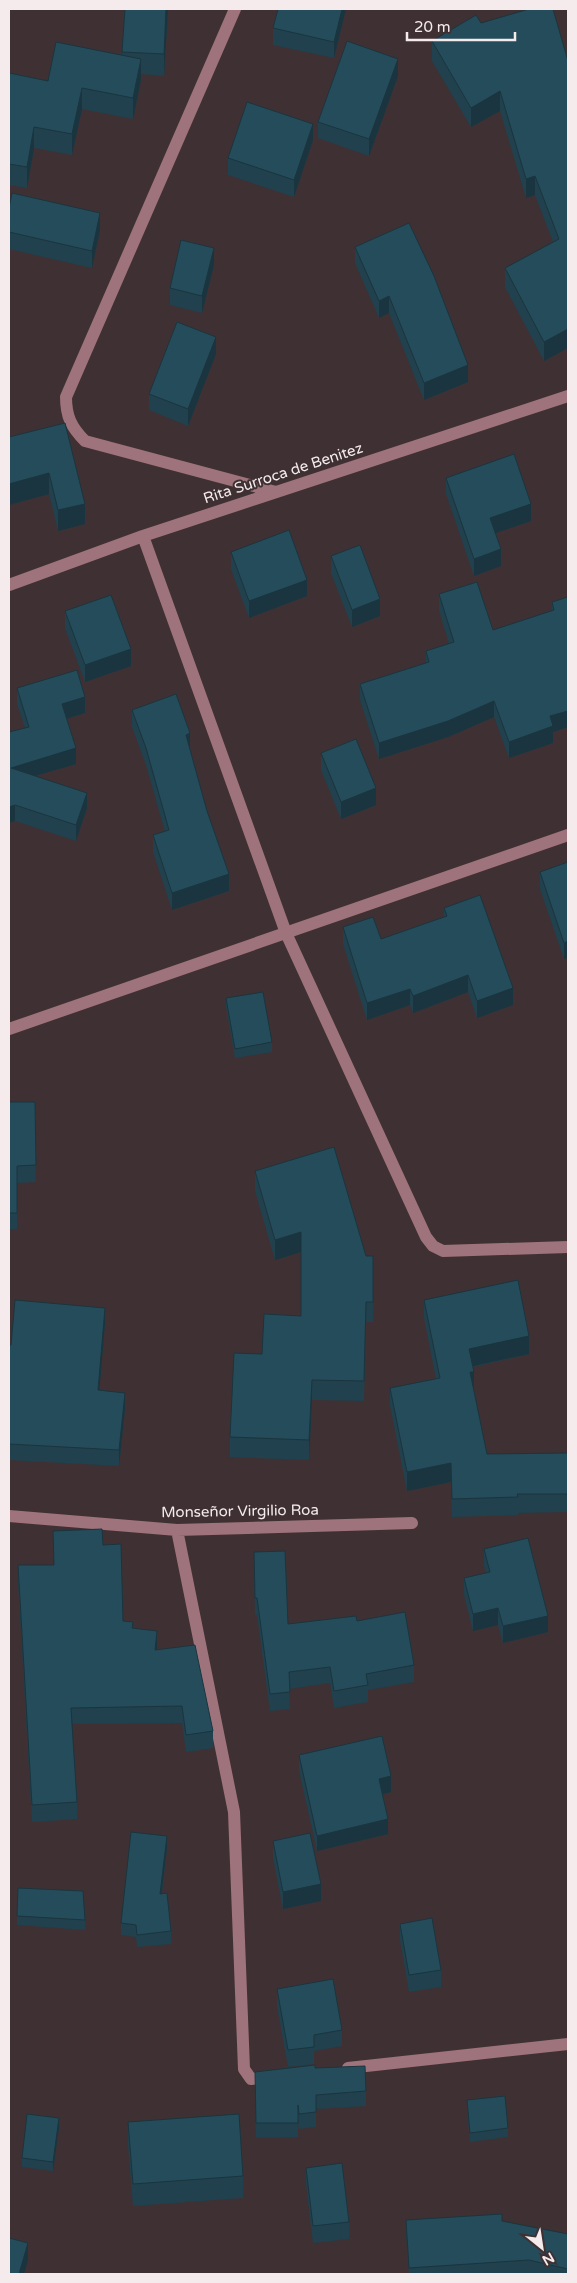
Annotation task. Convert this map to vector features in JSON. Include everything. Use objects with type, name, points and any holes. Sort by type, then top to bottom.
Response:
[{"type":"street","points":[[235,9],[66,397],[66,413],[74,430],[85,441],[276,492]]},
{"type":"street","name":"Rita Surroca de Benitez","points":[[9,585],[143,536],[568,396]]},
{"type":"street","points":[[143,536],[286,933],[426,1237],[433,1246],[443,1251],[568,1247]]},
{"type":"street","points":[[9,1029],[568,835]]},
{"type":"street","name":"Monseñor Virgilio Roa","points":[[9,1516],[177,1530],[412,1523]]},
{"type":"street","points":[[177,1530],[234,1812],[244,2069],[251,2079],[281,2076]]},
{"type":"street","points":[[330,2070],[568,2044]]},
{"type":"building","points":[[125,9],[166,9],[164,54],[122,52]]},
{"type":"building","points":[[278,9],[342,9],[334,42],[273,28]]},
{"type":"building","points":[[529,9],[553,9],[568,61],[568,329],[544,342],[505,268],[559,239],[535,176],[526,179],[500,91],[471,108],[432,41],[476,15],[481,23]]},
{"type":"building","points":[[347,41],[398,59],[369,139],[318,122]]},
{"type":"building","points":[[56,42],[141,59],[133,98],[82,88],[72,134],[34,127],[27,167],[9,164],[9,73],[48,81]]},
{"type":"building","points":[[247,102],[313,124],[294,180],[228,158]]},
{"type":"building","points":[[12,193],[100,213],[92,251],[9,232],[9,208]]},
{"type":"building","points":[[409,223],[434,276],[468,365],[424,383],[389,296],[379,301],[355,247]]},
{"type":"building","points":[[181,240],[214,248],[202,296],[170,288]]},
{"type":"building","points":[[177,322],[216,337],[188,409],[149,394]]},
{"type":"building","points":[[65,423],[85,504],[58,510],[49,473],[9,484],[9,437]]},
{"type":"building","points":[[514,454],[531,504],[490,518],[501,549],[474,559],[446,478]]},
{"type":"building","points":[[289,530],[307,580],[249,601],[231,552]]},
{"type":"building","points":[[360,545],[380,599],[352,610],[331,556]]},
{"type":"building","points":[[477,582],[493,630],[554,610],[552,602],[568,597],[568,711],[550,716],[553,726],[509,742],[494,701],[448,721],[379,743],[360,684],[429,662],[426,651],[454,642],[439,594]]},
{"type":"building","points":[[111,595],[131,649],[85,665],[65,611]]},
{"type":"building","points":[[77,670],[85,697],[62,704],[76,748],[11,768],[87,793],[76,825],[15,805],[9,807],[9,732],[29,727],[17,688]]},
{"type":"building","points":[[176,694],[190,733],[186,735],[207,811],[229,874],[172,893],[153,835],[169,830],[146,748],[132,710]]},
{"type":"building","points":[[356,739],[376,788],[341,802],[321,753]]},
{"type":"building","points":[[568,862],[568,941],[564,943],[540,872]]},
{"type":"building","points":[[480,895],[513,988],[477,1001],[468,975],[413,996],[410,989],[367,1003],[343,927],[373,917],[381,939],[447,916],[444,908]]},
{"type":"building","points":[[263,992],[272,1042],[235,1049],[226,998]]},
{"type":"building","points":[[9,1102],[35,1102],[36,1165],[17,1166],[17,1213],[9,1213]]},
{"type":"building","points":[[334,1147],[366,1256],[373,1256],[373,1302],[366,1302],[364,1381],[312,1380],[309,1440],[230,1437],[234,1353],[262,1354],[264,1314],[301,1316],[301,1232],[275,1240],[255,1171]]},
{"type":"building","points":[[518,1280],[529,1336],[469,1349],[474,1372],[470,1372],[487,1454],[568,1453],[568,1494],[517,1494],[518,1497],[452,1499],[451,1463],[407,1472],[390,1388],[440,1378],[424,1300]]},
{"type":"building","points":[[15,1300],[105,1308],[98,1390],[125,1393],[119,1450],[9,1444],[9,1345],[11,1345]]},
{"type":"building","points":[[102,1529],[103,1545],[121,1544],[123,1621],[133,1622],[132,1628],[157,1631],[155,1650],[195,1645],[213,1731],[186,1735],[182,1706],[71,1708],[77,1802],[32,1805],[18,1565],[54,1565],[53,1531]]},
{"type":"building","points":[[528,1538],[548,1616],[503,1626],[498,1608],[473,1614],[464,1578],[490,1572],[484,1549]]},
{"type":"building","points":[[285,1551],[288,1624],[356,1616],[357,1621],[405,1612],[414,1665],[366,1674],[368,1685],[334,1691],[330,1667],[289,1672],[290,1692],[270,1694],[257,1598],[255,1598],[254,1552]]},
{"type":"building","points":[[382,1736],[391,1776],[379,1779],[388,1819],[317,1836],[299,1755]]},
{"type":"building","points":[[131,1832],[167,1836],[160,1894],[167,1893],[171,1931],[137,1935],[136,1925],[121,1923]]},
{"type":"building","points":[[310,1833],[321,1884],[283,1892],[273,1841]]},
{"type":"building","points":[[18,1888],[83,1891],[85,1920],[17,1916]]},
{"type":"building","points":[[432,1918],[441,1970],[409,1975],[400,1924]]},
{"type":"building","points":[[333,1979],[342,2030],[314,2035],[314,2047],[288,2050],[277,1989]]},
{"type":"building","points":[[315,2065],[315,2068],[365,2066],[366,2091],[316,2095],[316,2112],[299,2114],[298,2105],[298,2123],[256,2123],[255,2072]]},
{"type":"building","points":[[505,2096],[508,2128],[470,2133],[467,2100]]},
{"type":"building","points":[[27,2114],[59,2118],[53,2162],[22,2158]]},
{"type":"building","points":[[239,2114],[243,2176],[133,2184],[128,2122]]},
{"type":"building","points":[[342,2163],[349,2222],[313,2226],[306,2168]]},
{"type":"building","points":[[502,2214],[502,2221],[568,2234],[568,2269],[529,2260],[409,2268],[406,2220]]},
{"type":"building","points":[[9,2238],[28,2243],[19,2274],[9,2274]]}]
